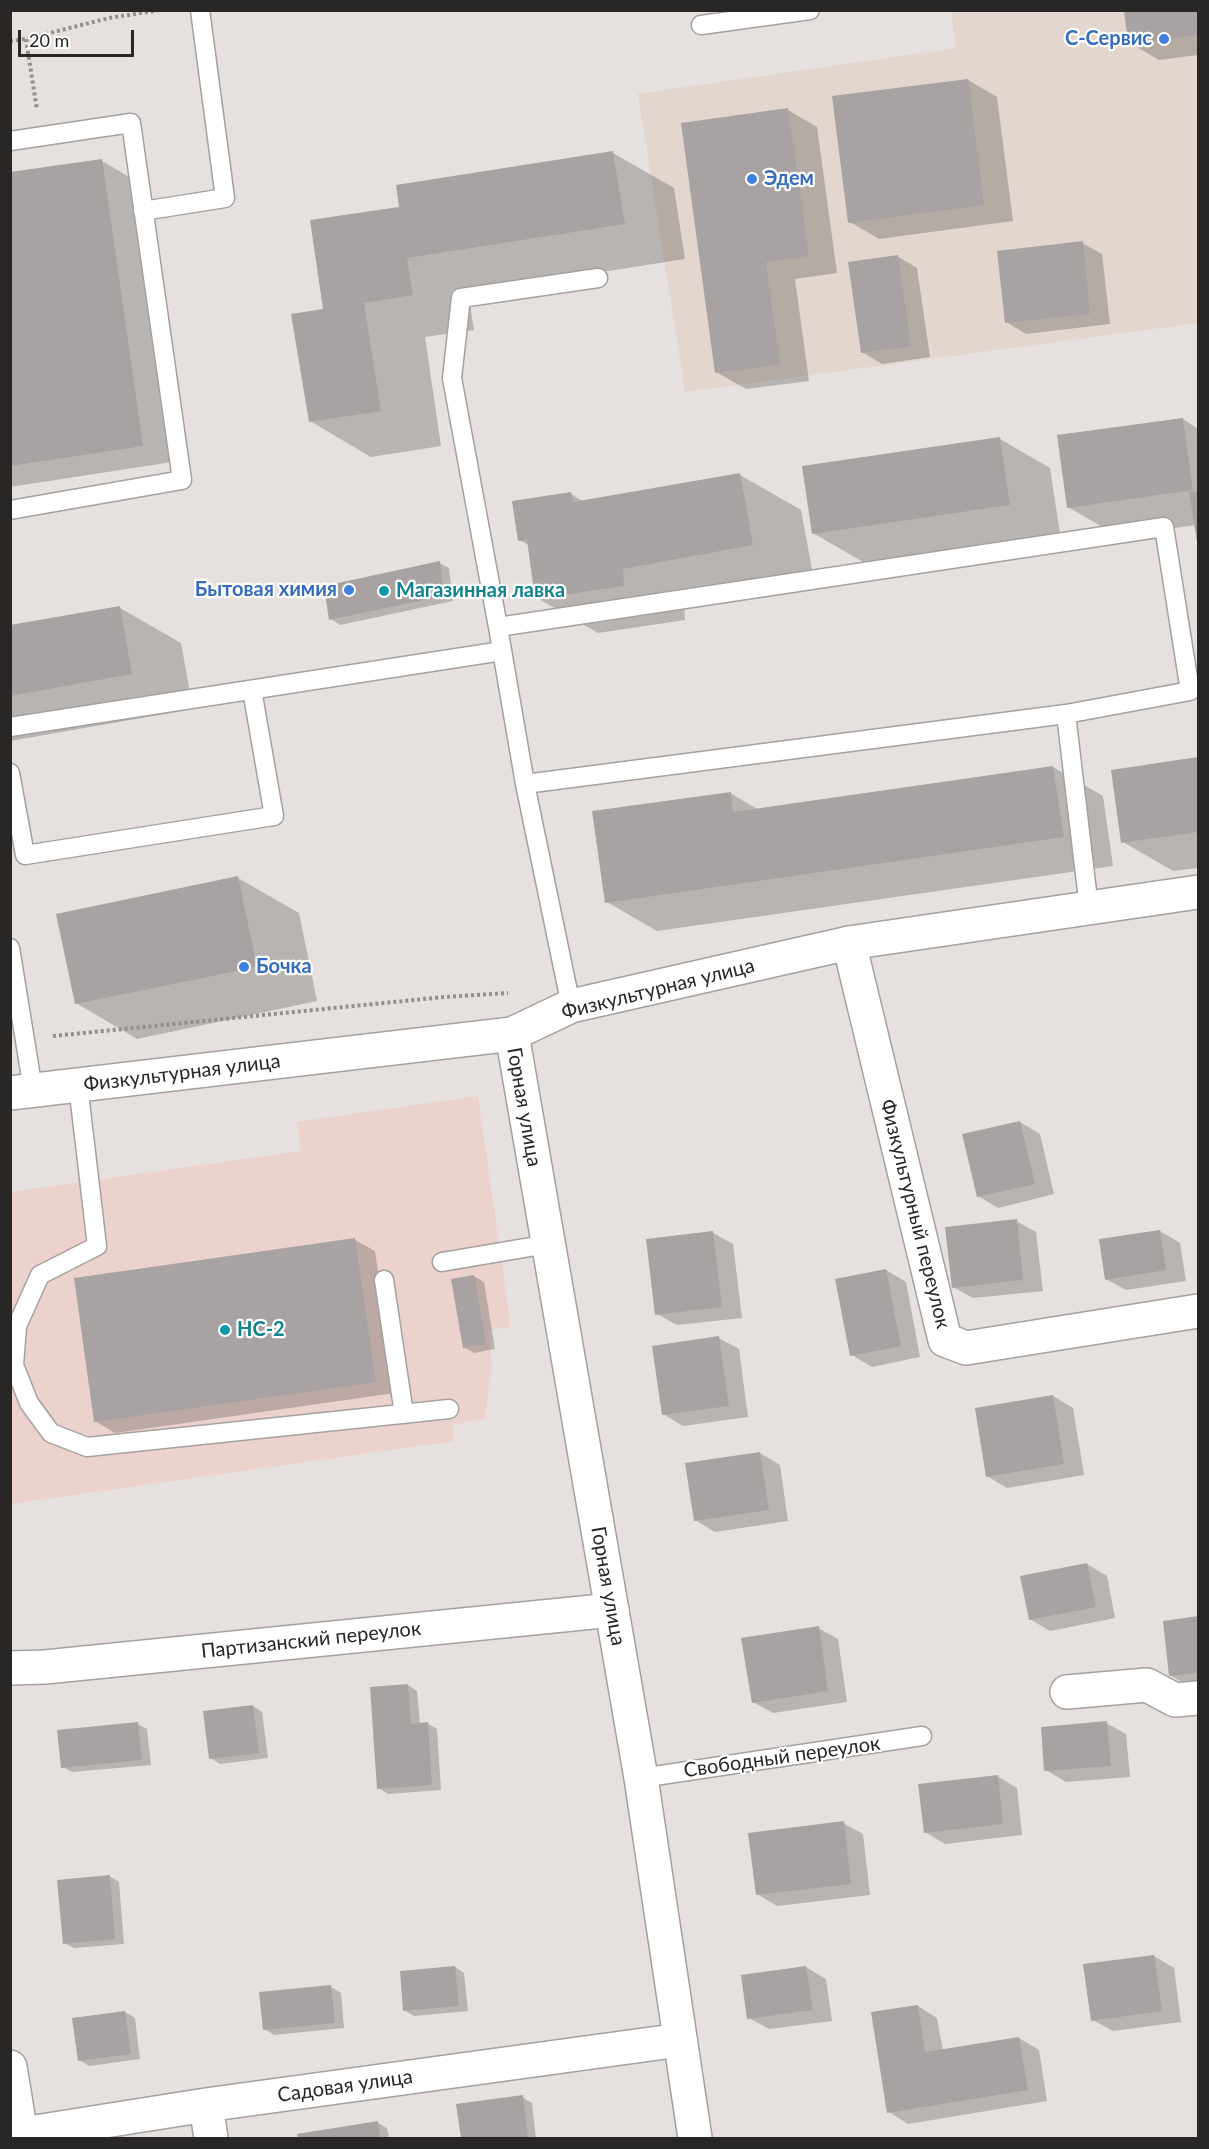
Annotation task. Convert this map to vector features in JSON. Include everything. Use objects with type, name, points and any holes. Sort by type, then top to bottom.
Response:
[{"type":"street","name":"Физкультурная улица","points":[[22,1091],[512,1034],[571,1006],[849,943],[1198,892]]},
{"type":"street","name":"Физкультурный переулок","points":[[849,943],[945,1340],[966,1348],[1198,1311]]},
{"type":"street","name":"Горная улица","points":[[512,1034],[641,1778],[695,2139]]},
{"type":"street","name":"Партизанский переулок","points":[[10,1668],[57,1666],[612,1610]]},
{"type":"street","points":[[1067,1692],[1147,1685],[1175,1700],[1198,1698]]},
{"type":"street","name":"Садовая улица","points":[[16,2135],[206,2105],[680,2040]]},
{"type":"street","points":[[10,2067],[16,2135]]},
{"type":"street","points":[[206,2105],[211,2139]]},
{"type":"lane","points":[[143,211],[225,198],[200,10]]},
{"type":"lane","points":[[700,25],[810,10]]},
{"type":"lane","points":[[10,141],[131,123],[182,480],[10,510]]},
{"type":"lane","points":[[571,1006],[525,784],[452,378],[461,298],[598,278]]},
{"type":"lane","points":[[498,627],[1164,527],[1190,691],[1066,714],[525,784]]},
{"type":"lane","points":[[10,727],[502,651]]},
{"type":"lane","points":[[10,773],[18,856],[274,816],[252,690]]},
{"type":"lane","points":[[1066,714],[1089,908]]},
{"type":"lane","points":[[10,948],[25,1039],[22,1091]]},
{"type":"lane","points":[[78,1085],[97,1246],[40,1275],[17,1326],[14,1365],[28,1403],[51,1433],[87,1447],[449,1409]]},
{"type":"lane","points":[[442,1262],[548,1244]]},
{"type":"lane","points":[[384,1280],[404,1414]]},
{"type":"lane","name":"Свободный переулок","points":[[641,1778],[922,1736]]},
{"type":"path","points":[[10,41],[109,18],[160,10]]},
{"type":"path","points":[[26,39],[41,137]]},
{"type":"path","points":[[25,1039],[444,997],[510,993]]},
{"type":"shaded area","points":[[951,11],[1198,11],[1198,323],[685,392],[638,94],[956,48]]},
{"type":"shaded area","points":[[478,1096],[511,1327],[488,1330],[492,1361],[485,1419],[452,1425],[454,1441],[11,1504],[10,1192],[301,1151],[297,1122]]},
{"type":"building","points":[[1124,10],[1198,10],[1198,35],[1128,44]]},
{"type":"building","points":[[968,79],[984,205],[848,223],[832,96]]},
{"type":"building","points":[[788,108],[809,256],[766,262],[780,365],[715,373],[681,123]]},
{"type":"building","points":[[613,151],[625,224],[407,258],[413,295],[364,303],[381,411],[309,422],[291,314],[323,309],[310,220],[399,207],[396,185]]},
{"type":"building","points":[[102,159],[143,446],[10,466],[10,172]]},
{"type":"building","points":[[1083,241],[1090,314],[1005,323],[997,251]]},
{"type":"building","points":[[898,255],[911,346],[861,353],[848,262]]},
{"type":"building","points":[[1183,418],[1193,490],[1067,508],[1057,435]]},
{"type":"building","points":[[1000,437],[1010,505],[812,534],[802,466]]},
{"type":"building","points":[[740,473],[753,545],[623,569],[624,586],[535,599],[527,540],[518,541],[512,501],[571,492],[573,502]]},
{"type":"building","points":[[1198,491],[1198,542],[1197,542],[1189,492]]},
{"type":"building","name":"Магазинная лавка","points":[[440,561],[444,596],[329,620],[324,586]]},
{"type":"building","points":[[120,606],[132,674],[10,696],[10,625]]},
{"type":"building","points":[[1198,757],[1198,832],[1121,843],[1111,770]]},
{"type":"building","points":[[1053,766],[1064,837],[605,903],[592,811],[731,792],[733,812]]},
{"type":"building","points":[[238,876],[257,967],[75,1004],[56,914]]},
{"type":"building","points":[[1020,1121],[1035,1184],[977,1197],[962,1134]]},
{"type":"building","points":[[1017,1219],[1023,1280],[952,1288],[945,1227]]},
{"type":"building","points":[[1160,1230],[1166,1270],[1105,1280],[1099,1239]]},
{"type":"building","points":[[713,1231],[722,1307],[655,1315],[646,1239]]},
{"type":"building","name":"НС-2","points":[[355,1238],[376,1382],[94,1422],[74,1278]]},
{"type":"building","points":[[886,1269],[901,1346],[850,1356],[835,1279]]},
{"type":"building","points":[[474,1275],[486,1344],[463,1348],[451,1279]]},
{"type":"building","points":[[719,1336],[729,1406],[662,1415],[652,1346]]},
{"type":"building","points":[[1053,1395],[1064,1464],[986,1477],[975,1408]]},
{"type":"building","points":[[760,1452],[769,1510],[694,1521],[685,1463]]},
{"type":"building","points":[[1087,1563],[1096,1607],[1029,1620],[1020,1576]]},
{"type":"building","points":[[1198,1616],[1198,1673],[1169,1676],[1163,1621]]},
{"type":"building","points":[[819,1626],[828,1691],[752,1703],[741,1638]]},
{"type":"building","points":[[408,1684],[411,1724],[428,1722],[432,1785],[377,1789],[370,1687]]},
{"type":"building","points":[[253,1705],[259,1753],[209,1759],[203,1711]]},
{"type":"building","points":[[1107,1721],[1111,1766],[1044,1771],[1041,1727]]},
{"type":"building","points":[[138,1722],[142,1760],[61,1768],[57,1730]]},
{"type":"building","points":[[998,1775],[1003,1824],[924,1833],[918,1784]]},
{"type":"building","points":[[844,1821],[851,1884],[756,1895],[748,1833]]},
{"type":"building","points":[[110,1875],[115,1939],[63,1944],[57,1880]]},
{"type":"building","points":[[1154,1955],[1162,2011],[1091,2021],[1083,1964]]},
{"type":"building","points":[[455,1966],[459,2006],[403,2011],[400,1971]]},
{"type":"building","points":[[806,1966],[813,2010],[747,2019],[741,1975]]},
{"type":"building","points":[[331,1985],[335,2023],[263,2030],[259,1992]]},
{"type":"building","points":[[918,2005],[925,2052],[1019,2037],[1028,2090],[887,2113],[871,2012]]},
{"type":"building","points":[[125,2011],[131,2054],[78,2061],[72,2018]]},
{"type":"building","points":[[523,2095],[528,2138],[461,2138],[456,2104]]},
{"type":"building","points":[[378,2121],[380,2138],[298,2138],[297,2134]]},
{"type":"place","name":"С-Сервис","points":[[1164,39]]},
{"type":"place","name":"Эдем","points":[[752,179]]},
{"type":"place","name":"Бытовая химия","points":[[349,590]]},
{"type":"place","name":"Магазинная лавка","points":[[384,591]]},
{"type":"place","name":"Бочка","points":[[244,967]]},
{"type":"place","name":"НС-2","points":[[225,1330]]}]
